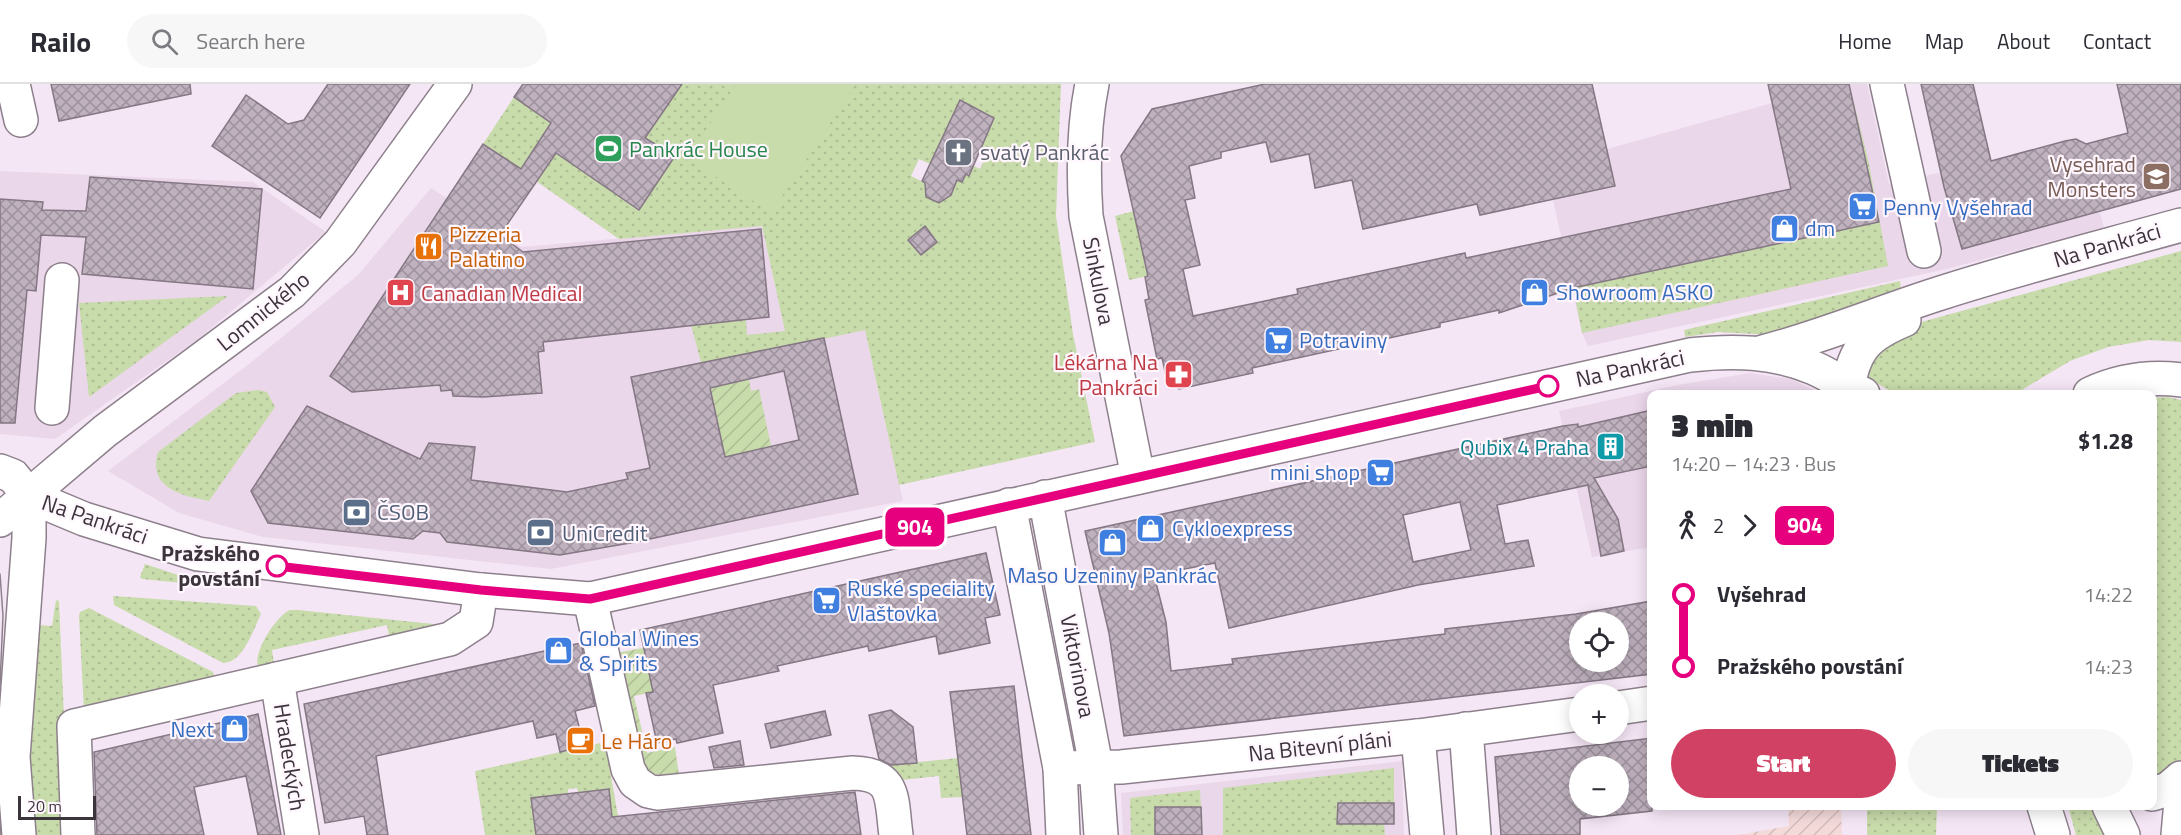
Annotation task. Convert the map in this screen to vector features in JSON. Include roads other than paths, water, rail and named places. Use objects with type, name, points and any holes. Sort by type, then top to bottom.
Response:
[{"type":"street","points":[[13,84],[21,120]]},
{"type":"street","name":"Lomnického","points":[[29,496],[105,431],[292,292],[340,243],[455,84]]},
{"type":"street","name":"Sinkulova","points":[[1092,84],[1086,115],[1083,179],[1086,216],[1138,477]]},
{"type":"street","points":[[1887,84],[1924,251]]},
{"type":"street","name":"Na Pankráci","points":[[1758,353],[1805,341],[1885,310],[1964,285],[2181,225]]},
{"type":"street","points":[[52,408],[62,280]]},
{"type":"street","points":[[1855,390],[1854,360],[1874,334],[1913,317],[1964,285]]},
{"type":"street","name":"Na Pankráci","points":[[0,471],[13,476],[29,496],[84,519],[198,554],[481,590],[590,599],[1672,358],[1722,351],[1758,353],[1817,369],[1852,390]]},
{"type":"street","points":[[2099,390],[2142,379],[2181,380]]},
{"type":"street","points":[[0,530],[29,496]]},
{"type":"street","points":[[19,835],[13,757],[29,538],[29,496]]},
{"type":"street","name":"Na Pankráci","points":[[0,520],[29,496]]},
{"type":"street","name":"Viktorinova","points":[[1045,497],[1096,766],[1101,835]]},
{"type":"street","name":"Viktorinova","points":[[1009,506],[1060,768],[1063,835]]},
{"type":"street","points":[[78,835],[74,726],[450,639],[476,622],[481,590]]},
{"type":"street","points":[[590,599],[628,770],[635,782],[648,791],[657,793],[853,772],[873,774],[883,780],[890,791],[896,835]]},
{"type":"street","name":"Hradeckých","points":[[277,679],[302,835]]},
{"type":"street","points":[[1629,707],[1647,705]]},
{"type":"street","name":"Na Bitevní pláni","points":[[1060,768],[1120,767],[1418,736],[1569,715]]},
{"type":"street","points":[[1466,729],[1474,835]]},
{"type":"street","points":[[1418,736],[1427,835]]},
{"type":"street","points":[[2157,792],[2168,789],[2181,778]]},
{"type":"street","points":[[2178,835],[2181,801]]},
{"type":"street","points":[[2045,810],[2053,835]]},
{"type":"street","points":[[2111,810],[2123,835]]},
{"type":"tram line","points":[[0,574],[3,616],[0,685]]},
{"type":"tram line","points":[[0,824],[1,835]]},
{"type":"place","name":"Pankrác House","points":[[608,149]]},
{"type":"place","name":"svatý Pankrác","points":[[959,152]]},
{"type":"place","name":"Vysehrad Monsters","points":[[2157,177]]},
{"type":"place","name":"Penny Vyšehrad","points":[[1862,207]]},
{"type":"place","name":"dm","points":[[1784,228]]},
{"type":"place","name":"Pizzeria Palatino","points":[[428,247]]},
{"type":"place","name":"Showroom ASKO","points":[[1535,292]]},
{"type":"place","name":"Canadian Medical","points":[[400,293]]},
{"type":"place","name":"Potraviny","points":[[1278,340]]},
{"type":"place","name":"Lékárna Na Pankráci","points":[[1179,375]]},
{"type":"place","name":"Qubix 4 Praha","points":[[1610,447]]},
{"type":"place","name":"mini shop","points":[[1381,472]]},
{"type":"place","name":"ČSOB","points":[[356,512]]},
{"type":"place","name":"Cykloexpress","points":[[1151,528]]},
{"type":"place","name":"UniCredit","points":[[541,533]]},
{"type":"place","name":"Maso Uzeniny Pankrác","points":[[1112,543]]},
{"type":"place","name":"Pražského povstání","points":[[277,566]]},
{"type":"place","name":"Ruské speciality Vlaštovka","points":[[826,601]]},
{"type":"place","name":"Global Wines & Spirits","points":[[558,651]]},
{"type":"place","name":"Next","points":[[235,729]]},
{"type":"place","name":"Le Háro","points":[[580,741]]}]
